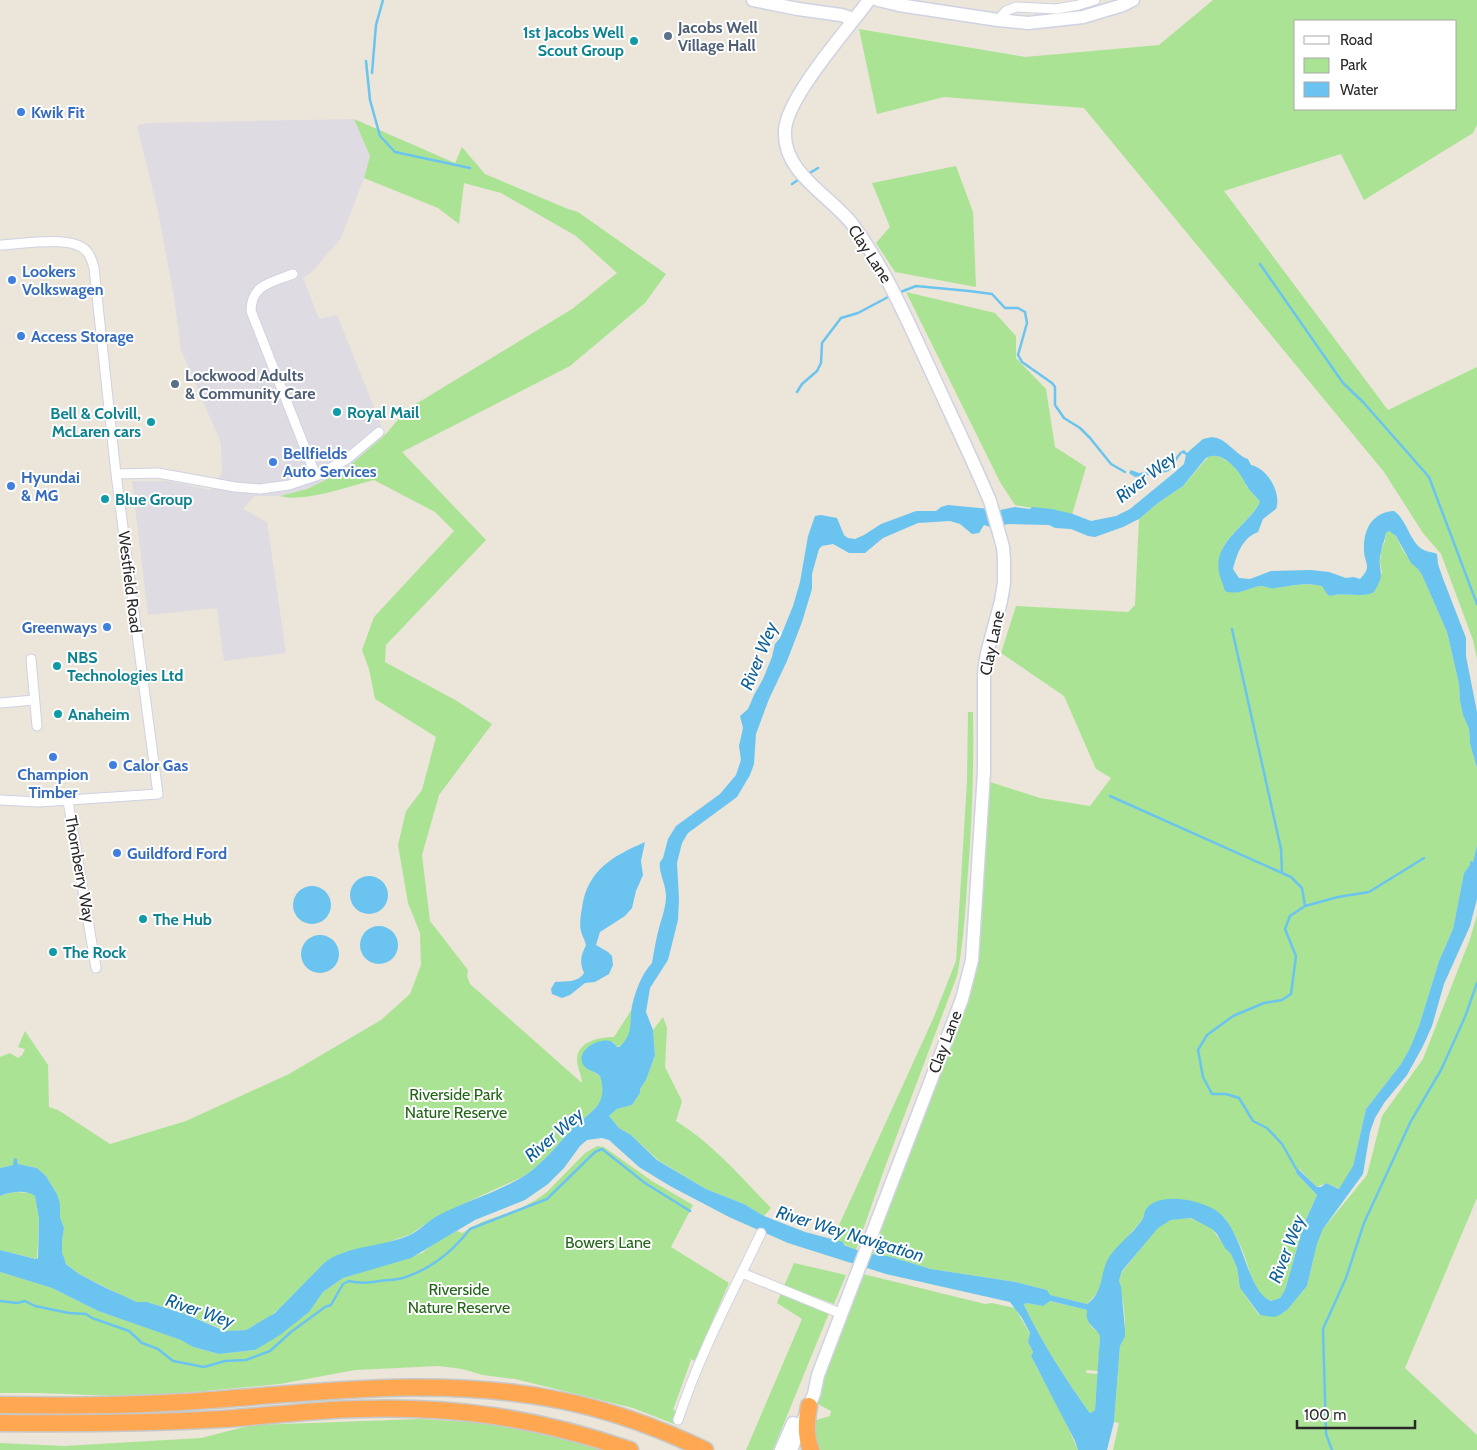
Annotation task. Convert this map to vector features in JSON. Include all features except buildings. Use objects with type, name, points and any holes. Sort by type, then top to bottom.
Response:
[{"type":"highway","points":[[0,1405],[143,1404],[376,1388],[425,1387],[473,1389],[516,1393],[590,1407],[660,1430],[705,1450]]},
{"type":"highway","points":[[809,1406],[806,1424],[810,1450]]},
{"type":"highway","points":[[0,1423],[162,1422],[359,1409],[432,1410],[501,1416],[540,1423],[570,1430],[630,1450]]},
{"type":"street","points":[[752,0],[841,15],[854,19]]},
{"type":"street","name":"Clay Lane","points":[[781,1450],[806,1393],[818,1375],[842,1314],[962,999],[972,960],[984,772],[984,674],[987,653],[1001,601],[1005,571],[1004,554],[992,508],[978,473],[896,295],[852,224],[800,172],[794,164],[785,142],[786,124],[796,99],[869,0]]},
{"type":"street","points":[[878,0],[890,4],[1028,23],[1083,17],[1126,2]]},
{"type":"street","points":[[998,20],[1006,11],[1016,7],[1056,9],[1094,0]]},
{"type":"street","name":"Westfield Road","points":[[0,246],[72,243],[83,248],[90,256],[94,268],[116,474],[158,794],[68,801]]},
{"type":"street","points":[[293,274],[261,287],[251,301],[251,311],[316,476]]},
{"type":"street","points":[[116,474],[158,474],[235,487],[260,489],[290,485],[316,476],[347,459],[379,432]]},
{"type":"street","points":[[31,659],[37,726]]},
{"type":"street","points":[[0,704],[34,700]]},
{"type":"street","points":[[0,800],[68,801]]},
{"type":"street","name":"Thornberry Way","points":[[68,801],[96,968]]},
{"type":"street","points":[[678,1420],[698,1367],[761,1232]]},
{"type":"street","points":[[742,1274],[842,1314]]},
{"type":"street","name":"Clay Lane","points":[[791,1450],[817,1385],[818,1375]]},
{"type":"shaded area","points":[[354,119],[370,156],[364,178],[341,238],[312,272],[303,278],[319,319],[337,315],[385,435],[342,472],[307,489],[280,496],[254,496],[243,509],[267,522],[286,653],[224,661],[217,608],[148,615],[132,481],[169,481],[210,490],[222,473],[221,443],[181,350],[174,297],[158,211],[137,126],[146,123]]},
{"type":"green space","points":[[1213,0],[1477,0],[1477,125],[1473,133],[1364,200],[1341,154],[1224,191],[1388,410],[1477,367],[1477,659],[1473,640],[1441,554],[1423,533],[1384,472],[1084,108],[944,97],[877,114],[859,29],[1025,57],[1159,45]]},
{"type":"green space","name":"Riverside Park Nature Reserve","points":[[354,119],[455,163],[462,147],[485,174],[578,212],[666,274],[645,303],[570,366],[402,452],[486,540],[386,645],[385,662],[457,701],[492,724],[439,795],[422,855],[430,921],[468,970],[467,976],[470,984],[582,1083],[577,1060],[581,1048],[596,1039],[614,1037],[632,1009],[632,1020],[628,1036],[622,1044],[617,1047],[614,1042],[585,1067],[600,1076],[603,1097],[600,1103],[529,1172],[437,1216],[411,1234],[383,1244],[345,1252],[323,1264],[269,1317],[246,1330],[228,1331],[185,1314],[147,1302],[137,1302],[79,1274],[64,1262],[61,1245],[64,1228],[60,1217],[57,1194],[46,1176],[37,1168],[18,1164],[17,1159],[13,1165],[0,1168],[0,1057],[10,1053],[18,1058],[22,1055],[25,1049],[18,1047],[25,1031],[48,1065],[49,1107],[58,1110],[110,1144],[186,1121],[289,1074],[381,1020],[410,994],[421,965],[420,933],[408,903],[398,845],[406,811],[422,790],[436,737],[375,699],[369,669],[362,650],[374,617],[454,531],[435,512],[374,480],[314,496],[290,498],[280,496],[307,489],[342,472],[385,435],[406,410],[572,309],[617,273],[576,236],[501,193],[464,183],[459,224],[438,208],[364,178],[370,156]]},
{"type":"green space","points":[[956,166],[973,212],[976,287],[895,272],[876,243],[890,227],[872,183]]},
{"type":"green space","points":[[906,292],[995,313],[1016,336],[1016,358],[1046,389],[1055,447],[1086,467],[1072,515],[1015,505],[1000,482]]},
{"type":"green space","points":[[1209,456],[1218,456],[1232,464],[1247,487],[1260,502],[1256,509],[1225,543],[1220,563],[1225,590],[1239,592],[1260,586],[1275,588],[1310,584],[1323,586],[1330,596],[1373,593],[1382,572],[1380,563],[1381,551],[1386,533],[1389,531],[1396,537],[1404,552],[1422,575],[1447,632],[1459,684],[1463,715],[1469,729],[1470,744],[1477,768],[1477,845],[1473,862],[1464,873],[1453,929],[1439,961],[1419,1026],[1409,1050],[1401,1064],[1366,1109],[1353,1166],[1340,1189],[1326,1183],[1317,1187],[1299,1169],[1296,1173],[1317,1195],[1304,1224],[1285,1290],[1280,1298],[1271,1301],[1260,1293],[1239,1243],[1224,1217],[1146,1209],[1142,1220],[1108,1260],[1099,1291],[1087,1304],[1049,1295],[1047,1290],[1016,1282],[931,1269],[891,1257],[870,1255],[969,991],[987,781],[1040,798],[1090,806],[1111,778],[1096,769],[1064,696],[1001,653],[1016,606],[1128,612],[1135,605],[1139,519],[1183,486]]},
{"type":"green space","points":[[968,712],[973,712],[971,820],[964,930],[957,976],[856,1250],[838,1241],[834,1236],[933,1019],[956,961],[967,781]]},
{"type":"green space","points":[[1477,915],[1477,1198],[1405,1368],[1477,1435],[1477,1450],[1113,1450],[1119,1423],[1114,1422],[1120,1346],[1125,1322],[1119,1281],[1122,1272],[1157,1228],[1171,1220],[1190,1218],[1211,1228],[1231,1254],[1237,1268],[1240,1288],[1259,1315],[1280,1315],[1288,1309],[1307,1286],[1317,1244],[1323,1229],[1367,1175],[1382,1116],[1423,1059],[1470,939]]},
{"type":"green space","points":[[663,1017],[667,1028],[665,1067],[682,1101],[676,1121],[714,1150],[771,1208],[764,1216],[744,1204],[706,1189],[658,1160],[631,1135],[619,1128],[609,1116],[617,1109],[632,1105],[640,1093],[640,1089],[646,1080],[655,1057],[653,1030]]},
{"type":"green space","name":"Riverside Nature Reserve","points":[[597,1146],[604,1147],[652,1181],[693,1205],[671,1247],[729,1283],[695,1361],[688,1358],[691,1360],[673,1410],[678,1411],[674,1424],[633,1408],[515,1379],[439,1366],[355,1370],[280,1384],[171,1394],[118,1396],[0,1393],[0,1272],[52,1288],[98,1311],[182,1340],[193,1347],[219,1354],[255,1350],[310,1310],[323,1292],[343,1278],[422,1253],[457,1231],[462,1233],[482,1222],[519,1209],[547,1192],[585,1153]]},
{"type":"green space","points":[[14,1192],[32,1193],[35,1195],[39,1219],[37,1259],[0,1250],[0,1196]]},
{"type":"green space","points":[[794,1263],[846,1275],[834,1304],[784,1286]]},
{"type":"green space","points":[[863,1274],[985,1304],[992,1303],[1015,1308],[1030,1334],[1028,1342],[1033,1352],[1031,1356],[1062,1414],[1078,1450],[818,1450],[815,1444],[813,1421],[830,1416],[831,1411],[816,1403],[833,1347]]},
{"type":"green space","points":[[781,1293],[829,1313],[773,1450],[746,1450],[802,1319],[777,1303]]},
{"type":"green space","points":[[1049,1301],[1087,1310],[1090,1323],[1100,1336],[1098,1371],[1087,1370],[1086,1373],[1098,1374],[1095,1410],[1091,1413],[1054,1360],[1024,1305],[1026,1303],[1043,1306]]},
{"type":"green space","points":[[419,1419],[508,1424],[571,1439],[601,1450],[0,1450],[0,1443],[64,1446],[201,1438],[252,1425]]},
{"type":"water","points":[[1218,438],[1248,459],[1251,465],[1257,467],[1268,476],[1277,496],[1276,509],[1263,519],[1258,532],[1244,542],[1238,552],[1233,569],[1239,578],[1250,579],[1271,571],[1311,570],[1329,572],[1346,578],[1354,577],[1360,579],[1367,568],[1364,542],[1371,523],[1380,515],[1394,511],[1402,519],[1418,545],[1424,550],[1437,554],[1442,576],[1466,638],[1466,656],[1477,712],[1477,768],[1470,744],[1469,729],[1463,715],[1459,684],[1447,632],[1422,575],[1411,563],[1396,536],[1389,531],[1386,533],[1381,549],[1381,576],[1373,593],[1330,596],[1322,586],[1309,584],[1273,588],[1260,586],[1234,593],[1225,591],[1219,572],[1221,551],[1226,542],[1260,502],[1234,467],[1221,457],[1211,456],[1206,458],[1183,486],[1139,519],[1095,537],[1071,529],[1055,528],[1049,525],[1009,524],[990,527],[984,525],[979,533],[972,534],[960,524],[950,521],[918,523],[883,538],[865,553],[849,553],[833,544],[822,546],[819,549],[812,574],[812,589],[802,622],[756,734],[754,764],[750,775],[737,797],[688,833],[682,843],[677,863],[678,920],[668,960],[650,988],[646,1012],[653,1030],[655,1056],[646,1080],[640,1089],[640,1093],[632,1105],[617,1109],[609,1116],[619,1128],[631,1135],[657,1160],[706,1189],[744,1204],[764,1216],[805,1232],[843,1242],[844,1245],[870,1255],[877,1254],[891,1257],[931,1269],[1016,1282],[1047,1290],[1050,1295],[1087,1304],[1099,1290],[1107,1261],[1116,1248],[1143,1219],[1146,1209],[1152,1203],[1171,1199],[1192,1201],[1218,1212],[1227,1221],[1234,1233],[1256,1286],[1271,1301],[1280,1298],[1285,1290],[1304,1224],[1317,1195],[1296,1173],[1298,1169],[1317,1187],[1321,1187],[1326,1183],[1339,1189],[1353,1166],[1366,1109],[1401,1064],[1419,1026],[1439,961],[1453,929],[1464,873],[1470,865],[1470,861],[1473,862],[1477,845],[1477,899],[1470,926],[1444,984],[1432,1026],[1407,1075],[1384,1103],[1375,1118],[1370,1132],[1363,1174],[1323,1229],[1317,1244],[1307,1286],[1288,1309],[1280,1315],[1274,1317],[1260,1315],[1240,1288],[1237,1268],[1231,1254],[1212,1229],[1191,1218],[1171,1220],[1158,1228],[1122,1271],[1119,1281],[1125,1336],[1120,1346],[1114,1422],[1107,1450],[1078,1450],[1031,1356],[1033,1352],[1028,1342],[1030,1333],[1010,1302],[886,1274],[788,1243],[729,1217],[670,1186],[639,1167],[609,1140],[602,1138],[587,1140],[548,1184],[525,1200],[475,1220],[411,1258],[343,1278],[323,1292],[309,1312],[280,1335],[255,1350],[219,1354],[193,1347],[181,1340],[98,1311],[52,1288],[0,1272],[0,1250],[38,1258],[39,1219],[35,1196],[27,1192],[13,1192],[0,1196],[0,1168],[13,1165],[14,1158],[17,1159],[18,1164],[37,1168],[46,1176],[57,1194],[60,1204],[60,1217],[64,1228],[62,1252],[66,1264],[79,1274],[137,1302],[147,1302],[185,1314],[225,1331],[246,1330],[275,1313],[323,1264],[332,1258],[342,1253],[390,1242],[412,1234],[437,1216],[506,1186],[527,1174],[546,1158],[573,1128],[592,1112],[600,1101],[602,1086],[600,1076],[586,1068],[582,1062],[582,1055],[591,1045],[598,1042],[606,1040],[619,1047],[627,1038],[633,1001],[642,977],[652,963],[665,908],[666,891],[660,862],[663,858],[668,839],[676,826],[720,794],[736,775],[741,760],[739,746],[743,728],[740,716],[748,709],[763,679],[775,644],[780,638],[793,606],[800,582],[808,536],[815,516],[821,515],[837,518],[844,535],[855,539],[881,524],[916,511],[936,511],[948,505],[1000,510],[1015,507],[1052,509],[1091,521],[1116,516],[1130,509],[1184,464],[1186,455],[1182,453],[1169,471],[1163,473],[1135,477],[1129,473],[1131,470],[1139,473],[1166,469],[1180,452],[1184,450],[1187,453],[1203,439]],"holes":[[[1050,1301],[1087,1310],[1088,1321],[1100,1336],[1095,1410],[1091,1413],[1054,1360],[1024,1305],[1026,1303],[1043,1306]]]},
{"type":"water","points":[[645,842],[641,861],[643,875],[636,891],[632,908],[625,916],[600,932],[596,945],[612,956],[613,965],[609,974],[595,982],[585,983],[570,995],[562,998],[552,994],[551,989],[555,982],[575,980],[584,973],[581,959],[586,945],[581,933],[580,922],[589,884],[603,866],[612,859]]},
{"type":"water","points":[[369,876],[382,882],[388,895],[382,908],[369,914],[356,908],[350,895],[356,882]]},
{"type":"water","points":[[312,886],[325,892],[331,905],[325,918],[312,924],[299,918],[293,905],[299,892]]},
{"type":"water","points":[[379,926],[392,932],[398,945],[392,958],[379,964],[366,958],[360,945],[366,932]]},
{"type":"water","points":[[320,935],[333,941],[339,954],[333,967],[320,973],[307,967],[301,954],[307,941]]},
{"type":"waterway","points":[[372,73],[376,25],[383,0]]},
{"type":"waterway","points":[[366,61],[370,100],[380,136],[395,152],[470,168]]},
{"type":"waterway","points":[[808,174],[818,168]]},
{"type":"waterway","points":[[792,184],[801,178]]},
{"type":"waterway","points":[[1260,264],[1343,383],[1363,402],[1429,477],[1477,604]]},
{"type":"waterway","name":"River Wey","points":[[898,293],[916,286],[992,294],[1005,308],[1018,308],[1025,312],[1027,323],[1018,355],[1022,362],[1052,383],[1055,387],[1055,405],[1064,418],[1080,428],[1111,464],[1125,472]]},
{"type":"waterway","points":[[797,392],[802,384],[817,371],[821,363],[822,343],[841,318],[858,313],[890,296]]},
{"type":"waterway","points":[[1232,629],[1281,849],[1282,872]]},
{"type":"waterway","points":[[1110,796],[1291,877],[1302,888],[1305,906]]},
{"type":"waterway","points":[[1298,1172],[1282,1144],[1267,1128],[1253,1121],[1239,1098],[1226,1094],[1212,1094],[1203,1077],[1198,1050],[1207,1035],[1233,1016],[1264,1003],[1282,1000],[1291,994],[1296,956],[1285,929],[1290,916],[1305,906],[1338,897],[1369,892],[1424,858]]},
{"type":"waterway","points":[[1332,1450],[1326,1434],[1323,1329],[1346,1278],[1364,1223],[1411,1121],[1441,1070],[1465,1017],[1477,983]]},
{"type":"waterway","points":[[0,1301],[17,1303],[25,1301],[35,1306],[69,1313],[86,1314],[92,1318],[129,1331],[142,1343],[158,1349],[173,1361],[204,1367],[225,1361],[246,1360],[270,1351],[291,1332],[325,1307],[331,1305],[343,1284],[349,1281],[364,1283],[396,1279],[425,1269],[456,1245],[470,1229],[547,1199],[595,1152],[602,1149],[645,1183],[690,1211]]},
{"type":"place","name":"Jacobs Well Village Hall","points":[[668,36]]},
{"type":"place","name":"1st Jacobs Well Scout Group","points":[[634,41]]},
{"type":"place","name":"Kwik Fit","points":[[21,112]]},
{"type":"place","name":"Lookers Volkswagen","points":[[12,280]]},
{"type":"place","name":"Access Storage","points":[[21,336]]},
{"type":"place","name":"Lockwood Adults & Community Care","points":[[175,384]]},
{"type":"place","name":"Royal Mail","points":[[337,412]]},
{"type":"place","name":"Bell & Colvill, McLaren cars","points":[[151,422]]},
{"type":"place","name":"Bellfields Auto Services","points":[[273,462]]},
{"type":"place","name":"Hyundai & MG","points":[[11,486]]},
{"type":"place","name":"Blue Group","points":[[105,499]]},
{"type":"place","name":"Greenways","points":[[107,627]]},
{"type":"place","name":"NBS Technologies Ltd","points":[[57,666]]},
{"type":"place","name":"Anaheim","points":[[58,714]]},
{"type":"place","name":"Champion Timber","points":[[53,757]]},
{"type":"place","name":"Calor Gas","points":[[113,765]]},
{"type":"place","name":"Guildford Ford","points":[[117,853]]},
{"type":"place","name":"The Hub","points":[[143,919]]},
{"type":"place","name":"The Rock","points":[[53,952]]},
{"type":"water label","name":"River Wey Navigation","points":[[850,1234]]},
{"type":"park label","name":"Bowers Lane","points":[[608,1242]]}]
